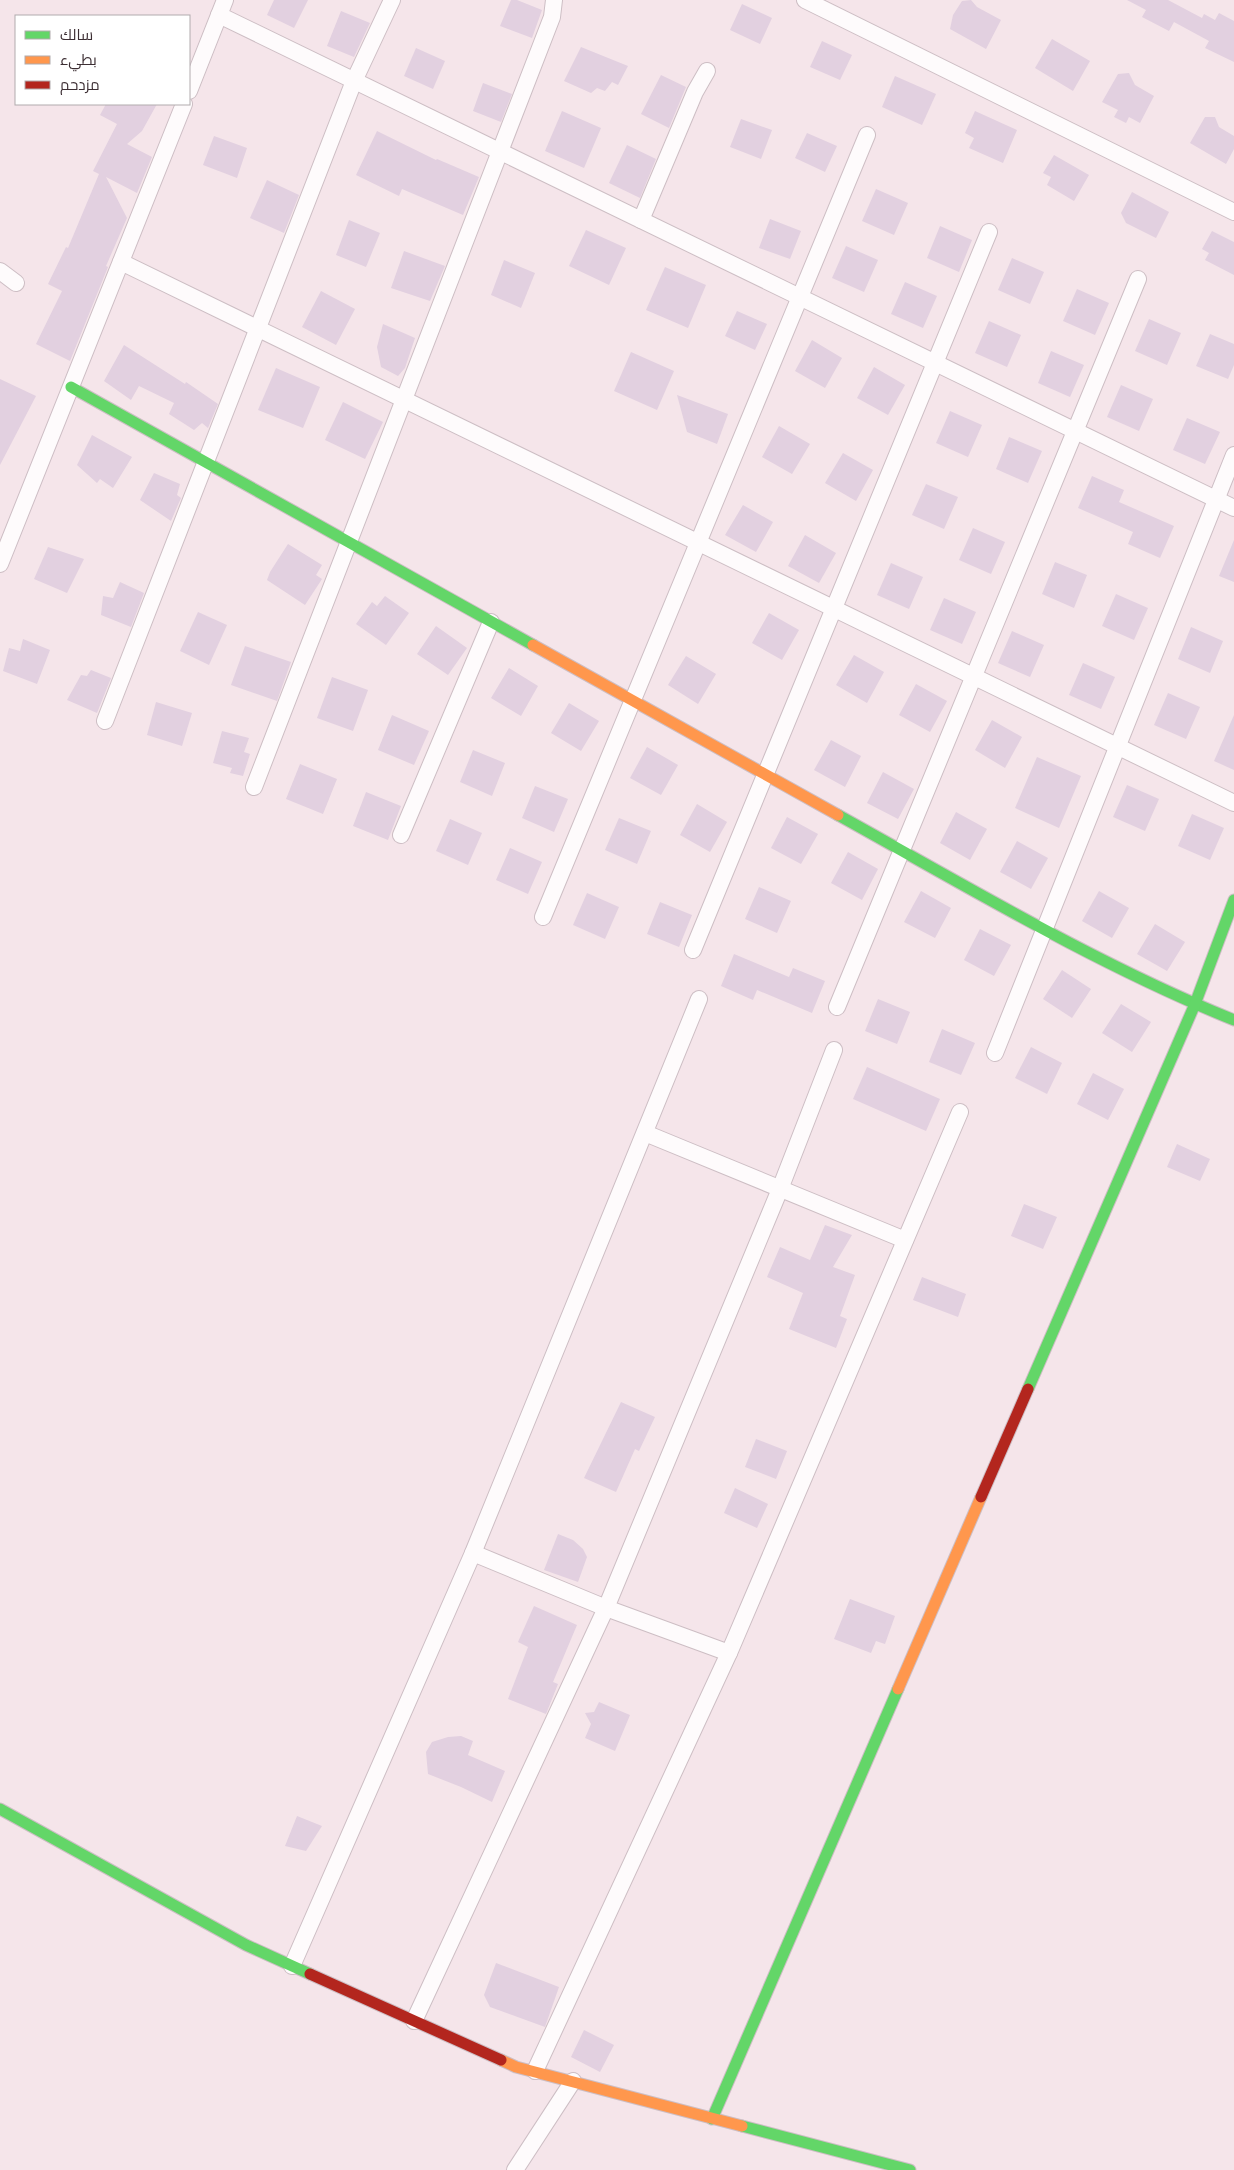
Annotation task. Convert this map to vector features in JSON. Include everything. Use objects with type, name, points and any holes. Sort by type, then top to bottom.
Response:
[{"type":"street","points":[[105,721],[354,81],[392,0]]},
{"type":"street","points":[[254,787],[552,17],[554,0]]},
{"type":"street","points":[[805,0],[1234,212]]},
{"type":"street","points":[[190,88],[222,8],[354,81],[1234,508]]},
{"type":"street","points":[[641,220],[695,92],[707,71]]},
{"type":"street","points":[[0,564],[184,105]]},
{"type":"street","points":[[543,917],[867,136]]},
{"type":"street","points":[[693,950],[989,232]]},
{"type":"street","points":[[120,262],[1234,803]]},
{"type":"street","points":[[0,271],[16,283]]},
{"type":"street","points":[[837,1007],[1138,279]]},
{"type":"street","points":[[71,387],[1044,930],[1195,1004],[1234,1020]]},
{"type":"street","points":[[995,1053],[1234,455]]},
{"type":"street","points":[[401,836],[491,622]]},
{"type":"street","points":[[712,2119],[1195,1004],[1234,900]]},
{"type":"street","points":[[292,1966],[473,1553],[699,999]]},
{"type":"street","points":[[414,2021],[606,1608],[780,1189],[834,1050]]},
{"type":"street","points":[[535,2071],[729,1653],[960,1112]]},
{"type":"street","points":[[645,1133],[905,1240]]},
{"type":"street","points":[[473,1553],[606,1608],[729,1653]]},
{"type":"street","points":[[0,1810],[246,1946],[516,2067],[910,2170]]},
{"type":"street","points":[[515,2170],[573,2081]]},
{"type":"building","points":[[274,0],[308,0],[294,28],[267,15]]},
{"type":"building","points":[[511,0],[517,0],[542,10],[532,38],[500,26]]},
{"type":"building","points":[[971,0],[977,7],[1001,20],[986,49],[950,29],[953,15],[962,1]]},
{"type":"building","points":[[1127,0],[1168,0],[1202,18],[1204,14],[1215,20],[1219,13],[1234,21],[1234,62],[1205,48],[1209,41],[1174,22],[1169,31],[1142,17],[1146,10]]},
{"type":"building","points":[[742,4],[772,18],[760,44],[730,30]]},
{"type":"building","points":[[341,11],[370,23],[354,57],[327,46]]},
{"type":"building","points":[[1052,39],[1090,61],[1073,91],[1035,68]]},
{"type":"building","points":[[822,41],[852,55],[840,80],[810,67]]},
{"type":"building","points":[[581,47],[628,66],[618,85],[612,82],[605,91],[597,88],[591,93],[564,81]]},
{"type":"building","points":[[416,48],[445,61],[433,89],[404,76]]},
{"type":"building","points":[[1129,73],[1135,85],[1154,96],[1140,123],[1129,117],[1126,123],[1114,117],[1118,110],[1102,102],[1118,74]]},
{"type":"building","points":[[661,75],[686,87],[669,128],[641,114]]},
{"type":"building","points":[[895,76],[936,94],[922,125],[882,107]]},
{"type":"building","points":[[483,83],[512,94],[501,122],[473,111]]},
{"type":"building","points":[[105,105],[156,105],[142,131],[127,144],[152,157],[137,193],[106,177],[127,218],[106,266],[108,267],[70,361],[36,344],[62,291],[48,284],[66,247],[68,248],[99,174],[93,171],[117,124],[100,115]]},
{"type":"building","points":[[562,111],[601,128],[584,168],[545,151]]},
{"type":"building","points":[[975,111],[1017,130],[1003,163],[969,148],[974,138],[965,133]]},
{"type":"building","points":[[1205,117],[1215,117],[1219,127],[1234,136],[1234,149],[1226,164],[1190,143]]},
{"type":"building","points":[[741,119],[772,130],[761,159],[730,147]]},
{"type":"building","points":[[377,131],[436,160],[479,177],[463,215],[402,189],[399,196],[356,175]]},
{"type":"building","points":[[807,133],[837,146],[825,172],[795,158]]},
{"type":"building","points":[[214,136],[247,148],[237,178],[203,165]]},
{"type":"building","points":[[627,145],[656,159],[640,198],[609,183]]},
{"type":"building","points":[[1054,155],[1089,175],[1074,201],[1047,185],[1051,177],[1043,173]]},
{"type":"building","points":[[267,180],[299,195],[284,233],[250,218]]},
{"type":"building","points":[[876,189],[908,203],[894,235],[862,221]]},
{"type":"building","points":[[1132,192],[1169,212],[1156,238],[1126,223],[1121,213]]},
{"type":"building","points":[[770,219],[801,231],[790,259],[759,248]]},
{"type":"building","points":[[349,220],[380,233],[366,267],[336,255]]},
{"type":"building","points":[[940,226],[972,240],[959,272],[927,258]]},
{"type":"building","points":[[586,230],[626,248],[609,285],[569,266]]},
{"type":"building","points":[[1212,231],[1234,242],[1234,275],[1205,260],[1209,253],[1202,249]]},
{"type":"building","points":[[846,246],[878,260],[864,292],[832,278]]},
{"type":"building","points":[[404,251],[445,266],[430,301],[391,288]]},
{"type":"building","points":[[1012,258],[1044,272],[1030,304],[998,290]]},
{"type":"building","points":[[504,260],[535,273],[521,308],[491,295]]},
{"type":"building","points":[[665,267],[706,285],[688,328],[646,310]]},
{"type":"building","points":[[905,282],[937,296],[923,328],[891,314]]},
{"type":"building","points":[[1077,289],[1109,303],[1095,335],[1063,321]]},
{"type":"building","points":[[321,291],[355,309],[336,345],[302,327]]},
{"type":"building","points":[[737,311],[767,324],[755,350],[725,336]]},
{"type":"building","points":[[1149,319],[1181,333],[1167,365],[1135,351]]},
{"type":"building","points":[[989,321],[1021,335],[1007,367],[975,353]]},
{"type":"building","points":[[383,324],[415,338],[405,368],[398,376],[381,367],[377,347]]},
{"type":"building","points":[[1210,334],[1234,344],[1234,365],[1228,379],[1196,366]]},
{"type":"building","points":[[812,340],[842,358],[825,388],[795,371]]},
{"type":"building","points":[[124,345],[185,384],[186,382],[218,404],[208,428],[202,423],[194,430],[169,414],[174,403],[139,386],[131,400],[104,381]]},
{"type":"building","points":[[1051,351],[1084,365],[1070,397],[1038,383]]},
{"type":"building","points":[[631,352],[674,371],[657,410],[614,391]]},
{"type":"building","points":[[874,367],[905,385],[888,415],[857,398]]},
{"type":"building","points":[[276,368],[320,387],[303,428],[258,410]]},
{"type":"building","points":[[0,379],[36,396],[0,465]]},
{"type":"building","points":[[1121,385],[1153,399],[1139,431],[1107,417]]},
{"type":"building","points":[[677,395],[728,414],[717,444],[687,432]]},
{"type":"building","points":[[343,402],[383,422],[365,459],[325,440]]},
{"type":"building","points":[[950,411],[982,425],[968,457],[936,443]]},
{"type":"building","points":[[1187,418],[1220,432],[1205,464],[1173,450]]},
{"type":"building","points":[[779,426],[810,444],[792,474],[762,457]]},
{"type":"building","points":[[92,435],[132,457],[113,488],[100,479],[97,483],[77,465]]},
{"type":"building","points":[[1009,437],[1042,451],[1028,483],[996,469]]},
{"type":"building","points":[[843,453],[873,470],[856,501],[825,483]]},
{"type":"building","points":[[154,473],[180,484],[177,495],[181,498],[171,521],[140,500]]},
{"type":"building","points":[[1092,476],[1124,490],[1119,502],[1174,526],[1160,558],[1128,544],[1133,532],[1078,508]]},
{"type":"building","points":[[926,484],[958,497],[944,529],[912,515]]},
{"type":"building","points":[[743,505],[773,522],[756,552],[725,535]]},
{"type":"building","points":[[973,528],[1005,542],[991,574],[959,560]]},
{"type":"building","points":[[805,535],[836,553],[819,583],[788,566]]},
{"type":"building","points":[[1234,540],[1234,582],[1219,576]]},
{"type":"building","points":[[288,544],[322,565],[316,575],[322,579],[305,605],[267,580]]},
{"type":"building","points":[[48,547],[84,559],[67,593],[34,579]]},
{"type":"building","points":[[1055,562],[1087,575],[1074,608],[1042,594]]},
{"type":"building","points":[[891,563],[923,577],[909,609],[877,595]]},
{"type":"building","points":[[120,582],[144,593],[131,627],[101,615],[103,596],[113,598]]},
{"type":"building","points":[[1116,594],[1148,608],[1134,640],[1102,626]]},
{"type":"building","points":[[385,596],[409,613],[386,645],[356,624],[372,602],[377,606]]},
{"type":"building","points":[[944,598],[976,612],[962,644],[930,630]]},
{"type":"building","points":[[198,612],[227,625],[209,665],[180,651]]},
{"type":"building","points":[[769,613],[799,630],[782,660],[752,643]]},
{"type":"building","points":[[436,626],[467,648],[448,675],[417,654]]},
{"type":"building","points":[[1191,627],[1223,641],[1210,673],[1178,659]]},
{"type":"building","points":[[1012,631],[1044,645],[1030,677],[998,663]]},
{"type":"building","points":[[23,639],[50,650],[37,684],[3,671],[9,648],[20,651]]},
{"type":"building","points":[[245,646],[291,662],[277,701],[231,685]]},
{"type":"building","points":[[854,655],[884,672],[867,703],[836,685]]},
{"type":"building","points":[[686,656],[716,674],[698,704],[668,685]]},
{"type":"building","points":[[1083,663],[1115,677],[1101,709],[1069,695]]},
{"type":"building","points":[[509,668],[538,686],[521,716],[491,698]]},
{"type":"building","points":[[91,670],[111,678],[97,713],[67,700],[81,675],[87,676]]},
{"type":"building","points":[[332,677],[368,690],[353,731],[317,718]]},
{"type":"building","points":[[916,684],[947,701],[930,732],[899,715]]},
{"type":"building","points":[[1168,693],[1200,707],[1186,739],[1154,725]]},
{"type":"building","points":[[156,702],[192,713],[182,746],[147,735]]},
{"type":"building","points":[[569,703],[599,721],[581,751],[551,733]]},
{"type":"building","points":[[392,715],[429,731],[414,765],[378,750]]},
{"type":"building","points":[[1234,715],[1234,770],[1214,761]]},
{"type":"building","points":[[992,720],[1022,737],[1005,768],[975,750]]},
{"type":"building","points":[[222,731],[249,738],[244,752],[250,754],[243,776],[230,773],[232,768],[213,763]]},
{"type":"building","points":[[831,740],[861,756],[845,787],[814,770]]},
{"type":"building","points":[[647,747],[678,765],[661,795],[630,778]]},
{"type":"building","points":[[473,750],[505,763],[492,796],[460,782]]},
{"type":"building","points":[[1037,757],[1081,776],[1059,828],[1015,808]]},
{"type":"building","points":[[300,764],[337,779],[323,814],[286,799]]},
{"type":"building","points":[[883,772],[914,789],[898,819],[867,803]]},
{"type":"building","points":[[1127,785],[1159,799],[1145,831],[1113,817]]},
{"type":"building","points":[[535,786],[568,799],[554,832],[522,818]]},
{"type":"building","points":[[366,792],[401,806],[388,840],[353,826]]},
{"type":"building","points":[[697,804],[727,822],[710,852],[680,835]]},
{"type":"building","points":[[956,812],[987,829],[970,860],[940,843]]},
{"type":"building","points":[[1192,814],[1224,828],[1210,860],[1178,846]]},
{"type":"building","points":[[787,817],[818,834],[801,864],[771,848]]},
{"type":"building","points":[[619,818],[651,831],[637,864],[605,850]]},
{"type":"building","points":[[450,819],[482,833],[468,865],[436,851]]},
{"type":"building","points":[[1017,841],[1048,858],[1031,889],[1000,872]]},
{"type":"building","points":[[510,848],[542,862],[528,894],[496,880]]},
{"type":"building","points":[[848,852],[878,869],[862,900],[831,883]]},
{"type":"building","points":[[759,887],[791,901],[777,933],[745,919]]},
{"type":"building","points":[[921,891],[951,908],[935,938],[904,922]]},
{"type":"building","points":[[1099,891],[1129,908],[1112,938],[1082,921]]},
{"type":"building","points":[[587,893],[619,907],[605,939],[573,925]]},
{"type":"building","points":[[660,902],[692,915],[679,947],[647,934]]},
{"type":"building","points":[[1155,924],[1185,942],[1167,971],[1137,954]]},
{"type":"building","points":[[980,929],[1011,945],[994,976],[964,960]]},
{"type":"building","points":[[734,954],[789,977],[793,968],[825,981],[812,1013],[757,990],[753,1000],[721,986]]},
{"type":"building","points":[[1062,970],[1091,989],[1072,1018],[1043,999]]},
{"type":"building","points":[[878,999],[910,1012],[897,1044],[865,1031]]},
{"type":"building","points":[[1121,1004],[1151,1022],[1132,1052],[1102,1033]]},
{"type":"building","points":[[942,1029],[975,1043],[961,1075],[929,1062]]},
{"type":"building","points":[[1031,1047],[1062,1063],[1047,1094],[1015,1078]]},
{"type":"building","points":[[867,1067],[940,1099],[926,1131],[853,1099]]},
{"type":"building","points":[[1093,1073],[1124,1089],[1108,1120],[1077,1104]]},
{"type":"building","points":[[1177,1144],[1210,1159],[1200,1181],[1167,1167]]},
{"type":"building","points":[[1024,1204],[1057,1217],[1043,1249],[1011,1236]]},
{"type":"building","points":[[825,1225],[852,1235],[833,1267],[855,1275],[840,1316],[847,1319],[836,1348],[789,1329],[803,1293],[767,1277],[780,1247],[810,1260]]},
{"type":"building","points":[[922,1277],[966,1294],[958,1317],[913,1300]]},
{"type":"building","points":[[621,1402],[655,1417],[639,1451],[635,1449],[616,1492],[584,1478]]},
{"type":"building","points":[[756,1439],[787,1451],[776,1479],[745,1467]]},
{"type":"building","points":[[735,1488],[768,1504],[757,1528],[724,1513]]},
{"type":"building","points":[[558,1534],[573,1540],[583,1549],[587,1557],[578,1582],[544,1570]]},
{"type":"building","points":[[850,1599],[895,1616],[885,1644],[876,1641],[871,1653],[834,1639]]},
{"type":"building","points":[[534,1606],[577,1625],[553,1682],[558,1684],[546,1714],[508,1699],[528,1647],[518,1642]]},
{"type":"building","points":[[599,1702],[630,1715],[615,1751],[585,1738],[591,1724],[585,1713],[594,1712]]},
{"type":"building","points":[[461,1736],[473,1741],[468,1755],[505,1771],[492,1802],[428,1774],[426,1752],[432,1742],[448,1737]]},
{"type":"building","points":[[297,1816],[322,1826],[306,1851],[285,1846]]},
{"type":"building","points":[[496,1963],[559,1987],[545,2027],[490,2007],[484,1995]]},
{"type":"building","points":[[584,2030],[614,2045],[600,2072],[571,2057]]},
{"type":"traffic: fast","points":[[71,387],[533,645]]},
{"type":"traffic: fast","points":[[838,815],[1082,950],[1234,1020]]},
{"type":"traffic: fast","points":[[1028,1389],[1195,1004],[1234,900]]},
{"type":"traffic: fast","points":[[712,2119],[898,1689]]},
{"type":"traffic: fast","points":[[0,1809],[246,1945],[310,1974]]},
{"type":"traffic: fast","points":[[742,2126],[910,2170]]},
{"type":"traffic: slow","points":[[533,645],[838,815]]},
{"type":"traffic: slow","points":[[898,1689],[981,1497]]},
{"type":"traffic: slow","points":[[501,2060],[516,2067],[742,2126]]},
{"type":"traffic: jam","points":[[981,1497],[1028,1389]]},
{"type":"traffic: jam","points":[[310,1974],[501,2060]]}]
